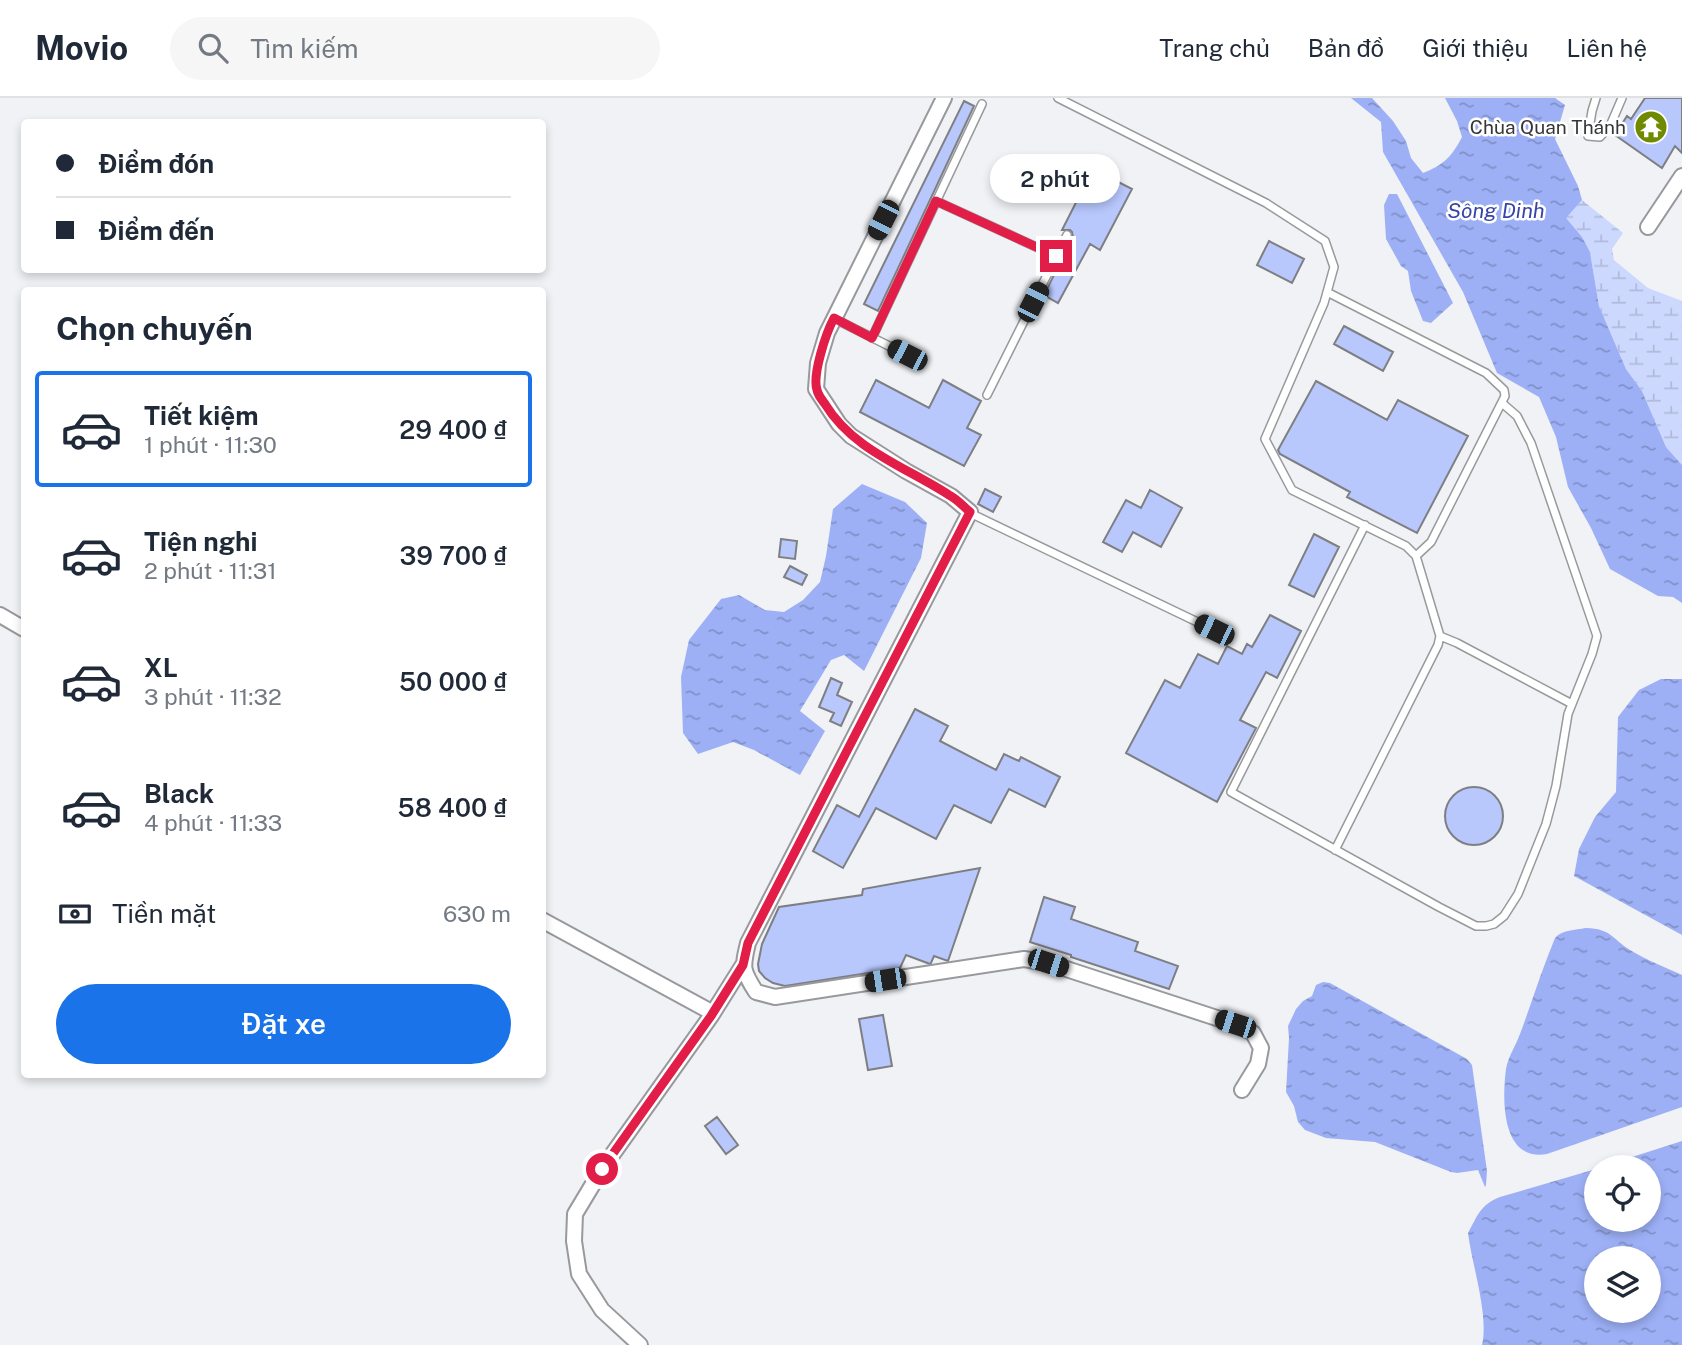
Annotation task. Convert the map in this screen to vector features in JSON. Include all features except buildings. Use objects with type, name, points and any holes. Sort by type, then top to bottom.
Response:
[{"type":"street","points":[[640,1345],[602,1310],[579,1274],[574,1241],[575,1214],[602,1169],[713,1013],[743,965],[748,943],[970,512],[951,496],[850,436],[830,413],[816,389],[818,363],[827,333],[944,98]]},
{"type":"street","points":[[1648,227],[1682,176]]},
{"type":"street","points":[[0,615],[21,627]]},
{"type":"street","points":[[546,922],[713,1013]]},
{"type":"street","points":[[743,965],[756,992],[775,997],[1024,959],[1048,963],[1235,1024],[1253,1033],[1261,1048],[1258,1064],[1242,1090]]},
{"type":"lane","points":[[1058,98],[1266,203],[1325,242],[1334,267],[1327,292],[1265,439],[1292,490],[1406,546],[1416,556],[1440,636],[1438,645],[1335,850]]},
{"type":"lane","points":[[1596,98],[1588,136],[1600,137],[1610,126],[1622,98]]},
{"type":"lane","points":[[872,338],[982,104]]},
{"type":"lane","points":[[936,201],[1056,256]]},
{"type":"lane","points":[[987,395],[1067,234]]},
{"type":"lane","points":[[1327,292],[1486,373],[1504,390],[1502,403],[1431,542],[1416,556]]},
{"type":"lane","points":[[834,318],[907,355]]},
{"type":"lane","points":[[1365,526],[1231,792],[1476,926],[1494,924],[1504,916],[1518,894],[1546,824],[1569,714],[1597,636],[1531,443],[1517,416],[1502,403]]},
{"type":"lane","points":[[970,512],[1214,630]]},
{"type":"lane","points":[[1440,636],[1573,704]]},
{"type":"green space","points":[[1582,200],[1623,233],[1612,249],[1614,260],[1648,288],[1682,301],[1682,465],[1666,447],[1642,391],[1626,369],[1599,306],[1590,252],[1565,218]]},
{"type":"water","name":"Sông Dinh","points":[[1351,98],[1372,98],[1393,121],[1406,141],[1411,158],[1423,173],[1447,159],[1462,137],[1445,98],[1555,98],[1565,105],[1555,139],[1582,200],[1566,218],[1582,237],[1590,252],[1599,306],[1626,369],[1642,391],[1666,447],[1682,465],[1682,603],[1673,597],[1658,596],[1610,569],[1568,487],[1556,437],[1539,397],[1497,373],[1463,292],[1383,152],[1381,122]]},
{"type":"water","points":[[1389,194],[1397,194],[1453,303],[1431,323],[1423,321],[1411,291],[1408,271],[1401,266],[1386,239],[1384,205]]},
{"type":"water","points":[[862,484],[905,502],[927,523],[921,558],[864,671],[844,655],[831,660],[800,711],[825,731],[800,775],[754,750],[733,742],[698,754],[683,733],[681,677],[689,640],[721,599],[739,595],[765,610],[784,612],[803,600],[820,582],[833,509]]},
{"type":"water","points":[[1661,679],[1682,679],[1682,935],[1574,876],[1579,849],[1595,817],[1616,792],[1618,717],[1639,690]]},
{"type":"water","points":[[1586,928],[1606,932],[1636,954],[1682,975],[1682,1107],[1547,1154],[1532,1154],[1521,1148],[1513,1139],[1508,1126],[1504,1096],[1507,1065],[1555,938],[1565,932]]},
{"type":"water","points":[[1330,983],[1467,1059],[1472,1065],[1487,1171],[1485,1187],[1478,1170],[1451,1172],[1375,1142],[1326,1138],[1305,1130],[1298,1122],[1294,1106],[1286,1092],[1288,1026],[1296,1009],[1312,996],[1316,985]]},
{"type":"water","points":[[1682,1141],[1682,1345],[1482,1345],[1482,1305],[1468,1233],[1480,1211],[1500,1197],[1584,1172],[1584,1232],[1661,1232],[1661,1155],[1638,1155]]},
{"type":"place","name":"Chùa Quan Thánh","points":[[1651,127]]},
{"type":"route","points":[[602,1169],[711,1016],[743,965],[748,943],[970,512],[951,496],[850,436],[830,413],[816,389],[818,363],[834,318],[872,338],[936,201],[1056,256]]}]
